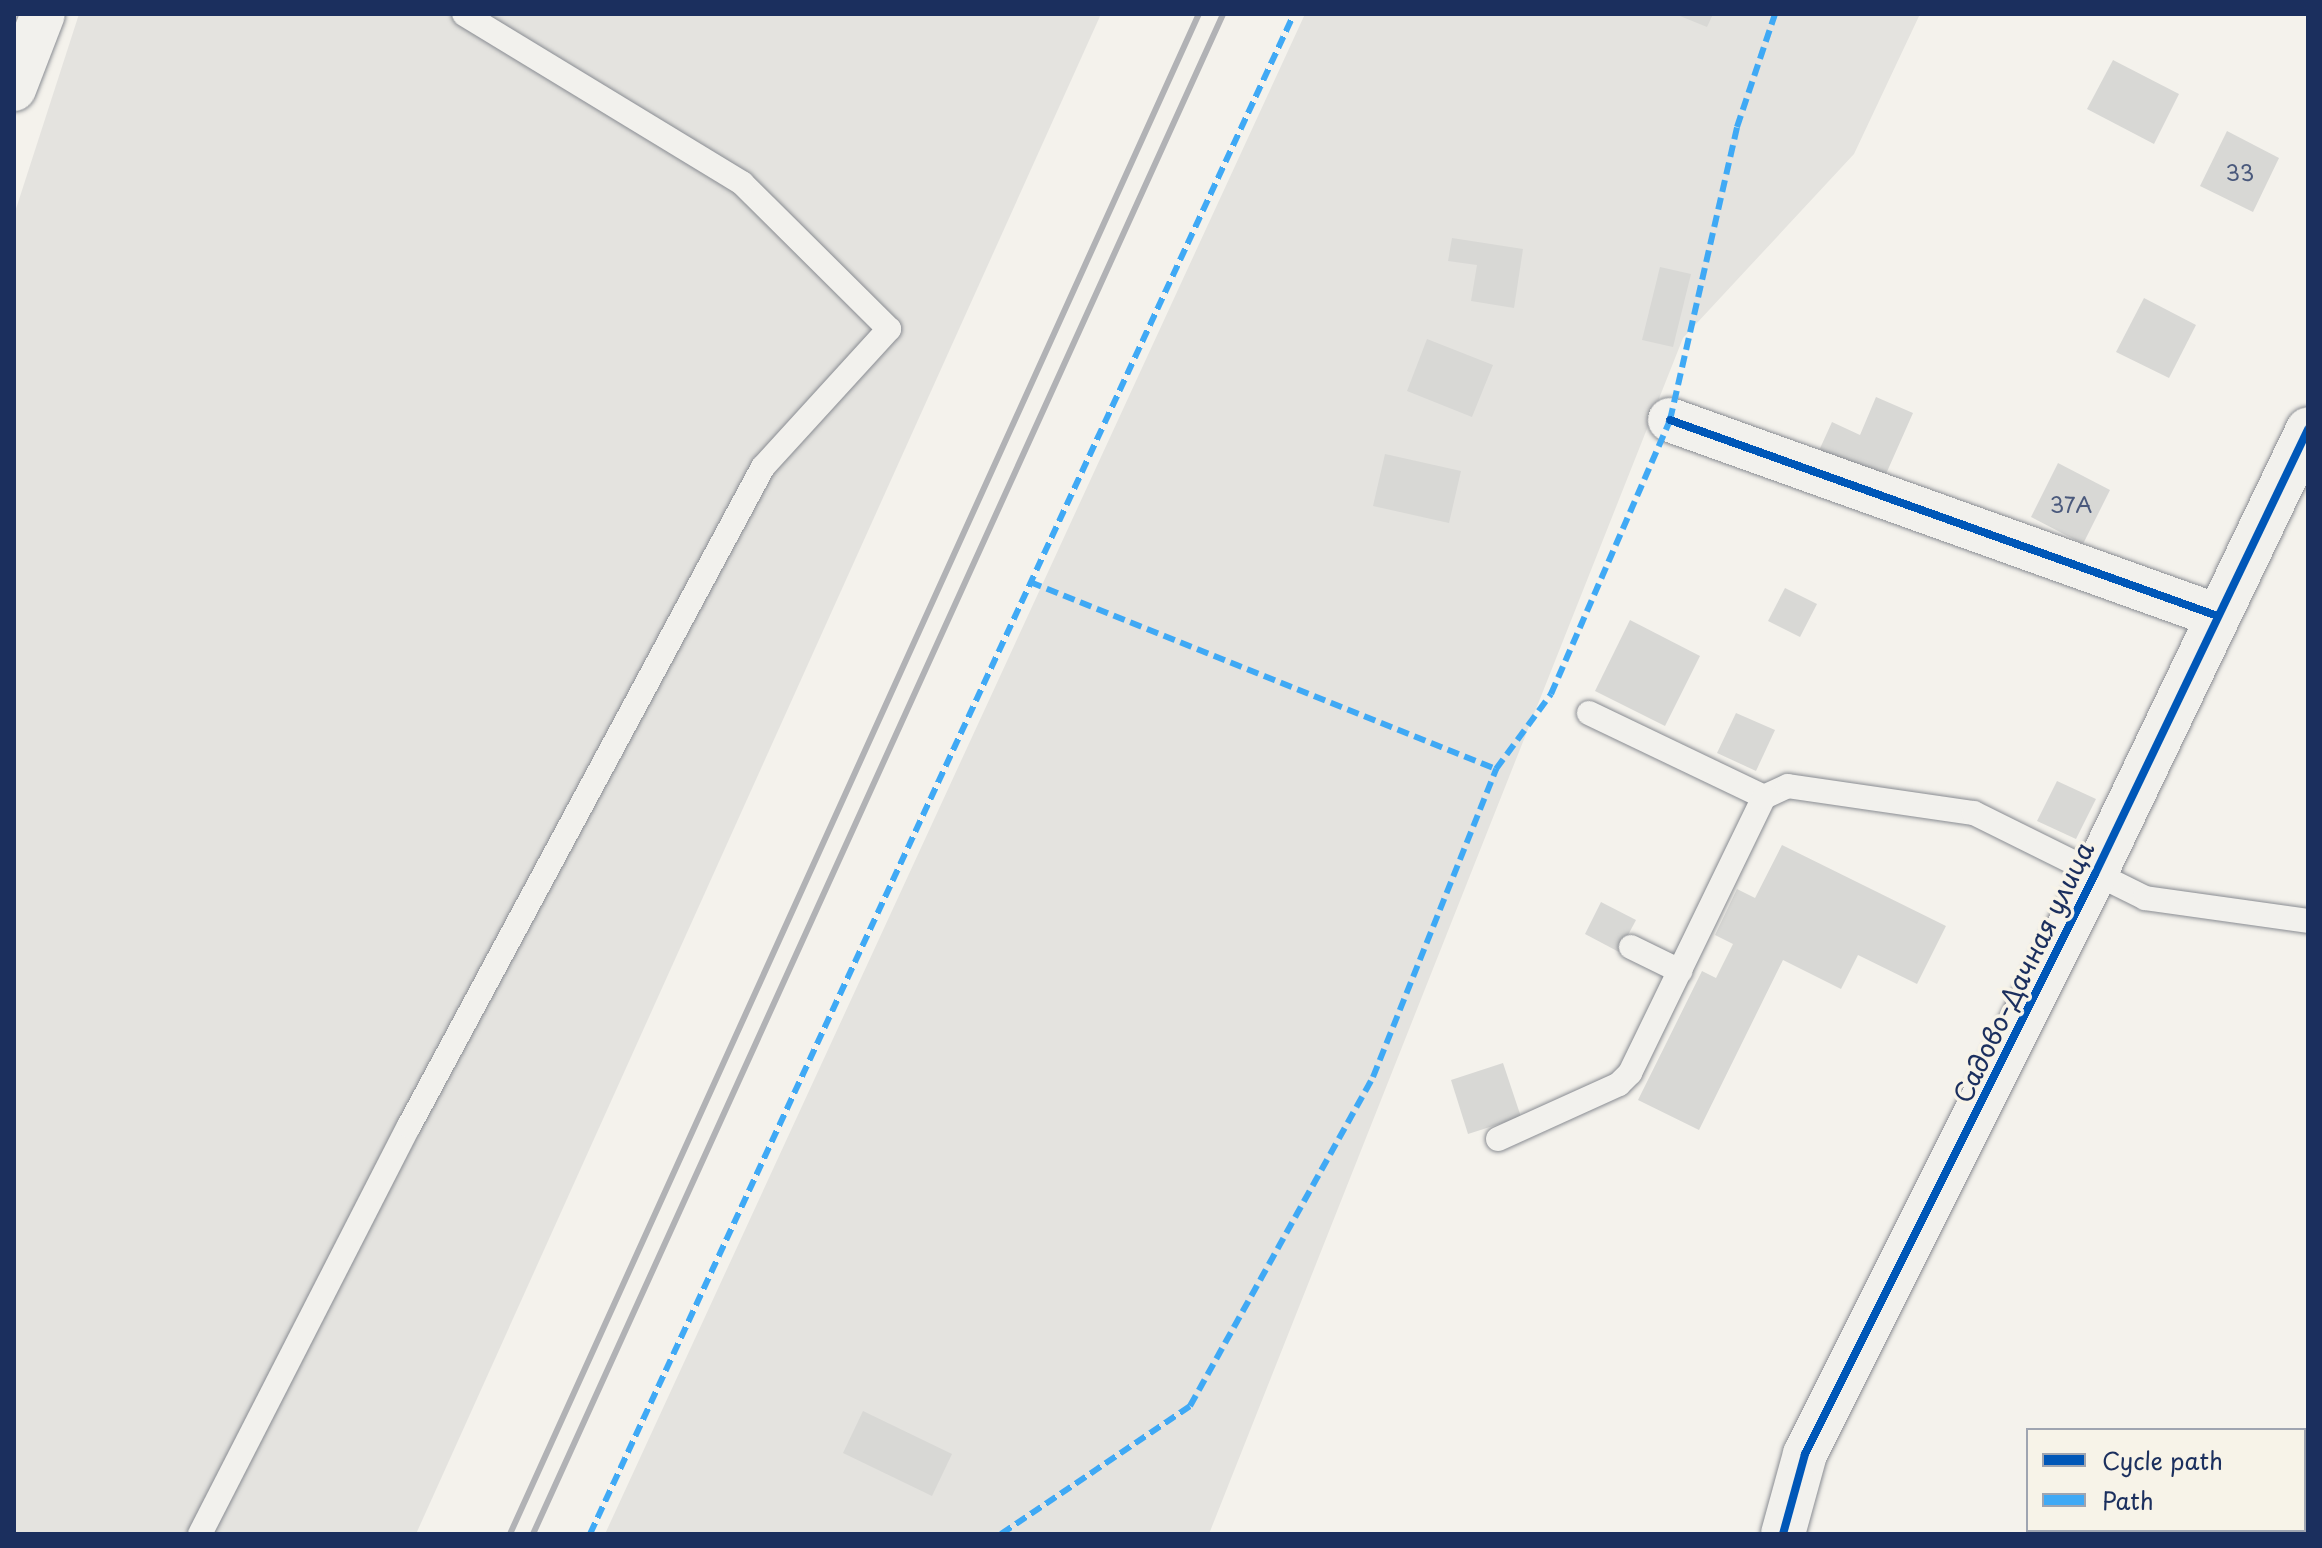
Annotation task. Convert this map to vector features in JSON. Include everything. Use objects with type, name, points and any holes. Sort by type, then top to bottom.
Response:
[{"type":"street","points":[[14,89],[43,14]]},
{"type":"street","points":[[1670,420],[2215,615]]},
{"type":"street","name":"Садово-Дачная улица","points":[[1783,1534],[1805,1454],[2095,874],[2215,615],[2308,429]]},
{"type":"lane","points":[[200,1534],[409,1126],[763,467],[889,329],[742,183],[464,14]]},
{"type":"lane","points":[[1589,713],[1764,797]]},
{"type":"lane","points":[[1498,1139],[1619,1084],[1680,971],[1764,797],[1788,786],[1974,813],[2145,898],[2308,921]]},
{"type":"lane","points":[[1631,947],[1680,971]]},
{"type":"shaded area","points":[[79,14],[1101,14],[416,1534],[14,1534],[14,215]]},
{"type":"shaded area","points":[[1305,14],[1920,14],[1854,154],[1683,338],[1209,1534],[605,1534]]},
{"type":"building","points":[[1675,14],[1713,14],[1707,27]]},
{"type":"building","points":[[2113,60],[2179,94],[2154,144],[2087,109]]},
{"type":"building","points":[[2227,131],[2279,158],[2253,212],[2200,186]]},
{"type":"building","points":[[1452,238],[1523,249],[1514,308],[1471,301],[1477,265],[1448,261]]},
{"type":"building","points":[[1660,267],[1691,274],[1673,347],[1642,340]]},
{"type":"building","points":[[2144,298],[2196,325],[2169,378],[2116,352]]},
{"type":"building","points":[[1427,339],[1493,365],[1472,417],[1407,391]]},
{"type":"building","points":[[1876,397],[1913,413],[1882,483],[1817,455],[1832,422],[1860,435]]},
{"type":"building","points":[[1385,454],[1461,471],[1449,523],[1373,506]]},
{"type":"building","points":[[2058,463],[2110,490],[2083,544],[2031,517]]},
{"type":"building","points":[[1785,588],[1817,604],[1800,637],[1768,621]]},
{"type":"building","points":[[1630,620],[1700,656],[1665,726],[1595,691]]},
{"type":"building","points":[[1736,713],[1775,730],[1756,771],[1717,753]]},
{"type":"building","points":[[2057,781],[2096,799],[2076,839],[2037,821]]},
{"type":"building","points":[[1782,845],[1946,926],[1917,984],[1858,955],[1841,989],[1783,960],[1699,1130],[1638,1100],[1702,971],[1716,978],[1733,944],[1715,935],[1737,889],[1755,898]]},
{"type":"building","points":[[1601,902],[1636,920],[1619,952],[1585,934]]},
{"type":"building","points":[[1503,1063],[1521,1117],[1468,1134],[1451,1080]]},
{"type":"building","points":[[863,1411],[952,1454],[932,1496],[843,1453]]},
{"type":"building","points":[[2306,1506],[2308,1534],[2292,1532],[2306,1532]]},
{"type":"railway","points":[[510,1534],[1199,14]]},
{"type":"railway","points":[[533,1534],[1223,14]]},
{"type":"marked path","points":[[590,1534],[1294,14]]},
{"type":"marked path","points":[[1001,1534],[1190,1406],[1373,1077],[1496,769],[1551,694],[1670,420],[1737,127],[1775,14]]},
{"type":"marked path","points":[[1030,582],[1496,769]]},
{"type":"cycle path","points":[[1670,420],[2215,615]]},
{"type":"cycle path","points":[[1783,1534],[1805,1454],[2095,874],[2308,429]]}]
